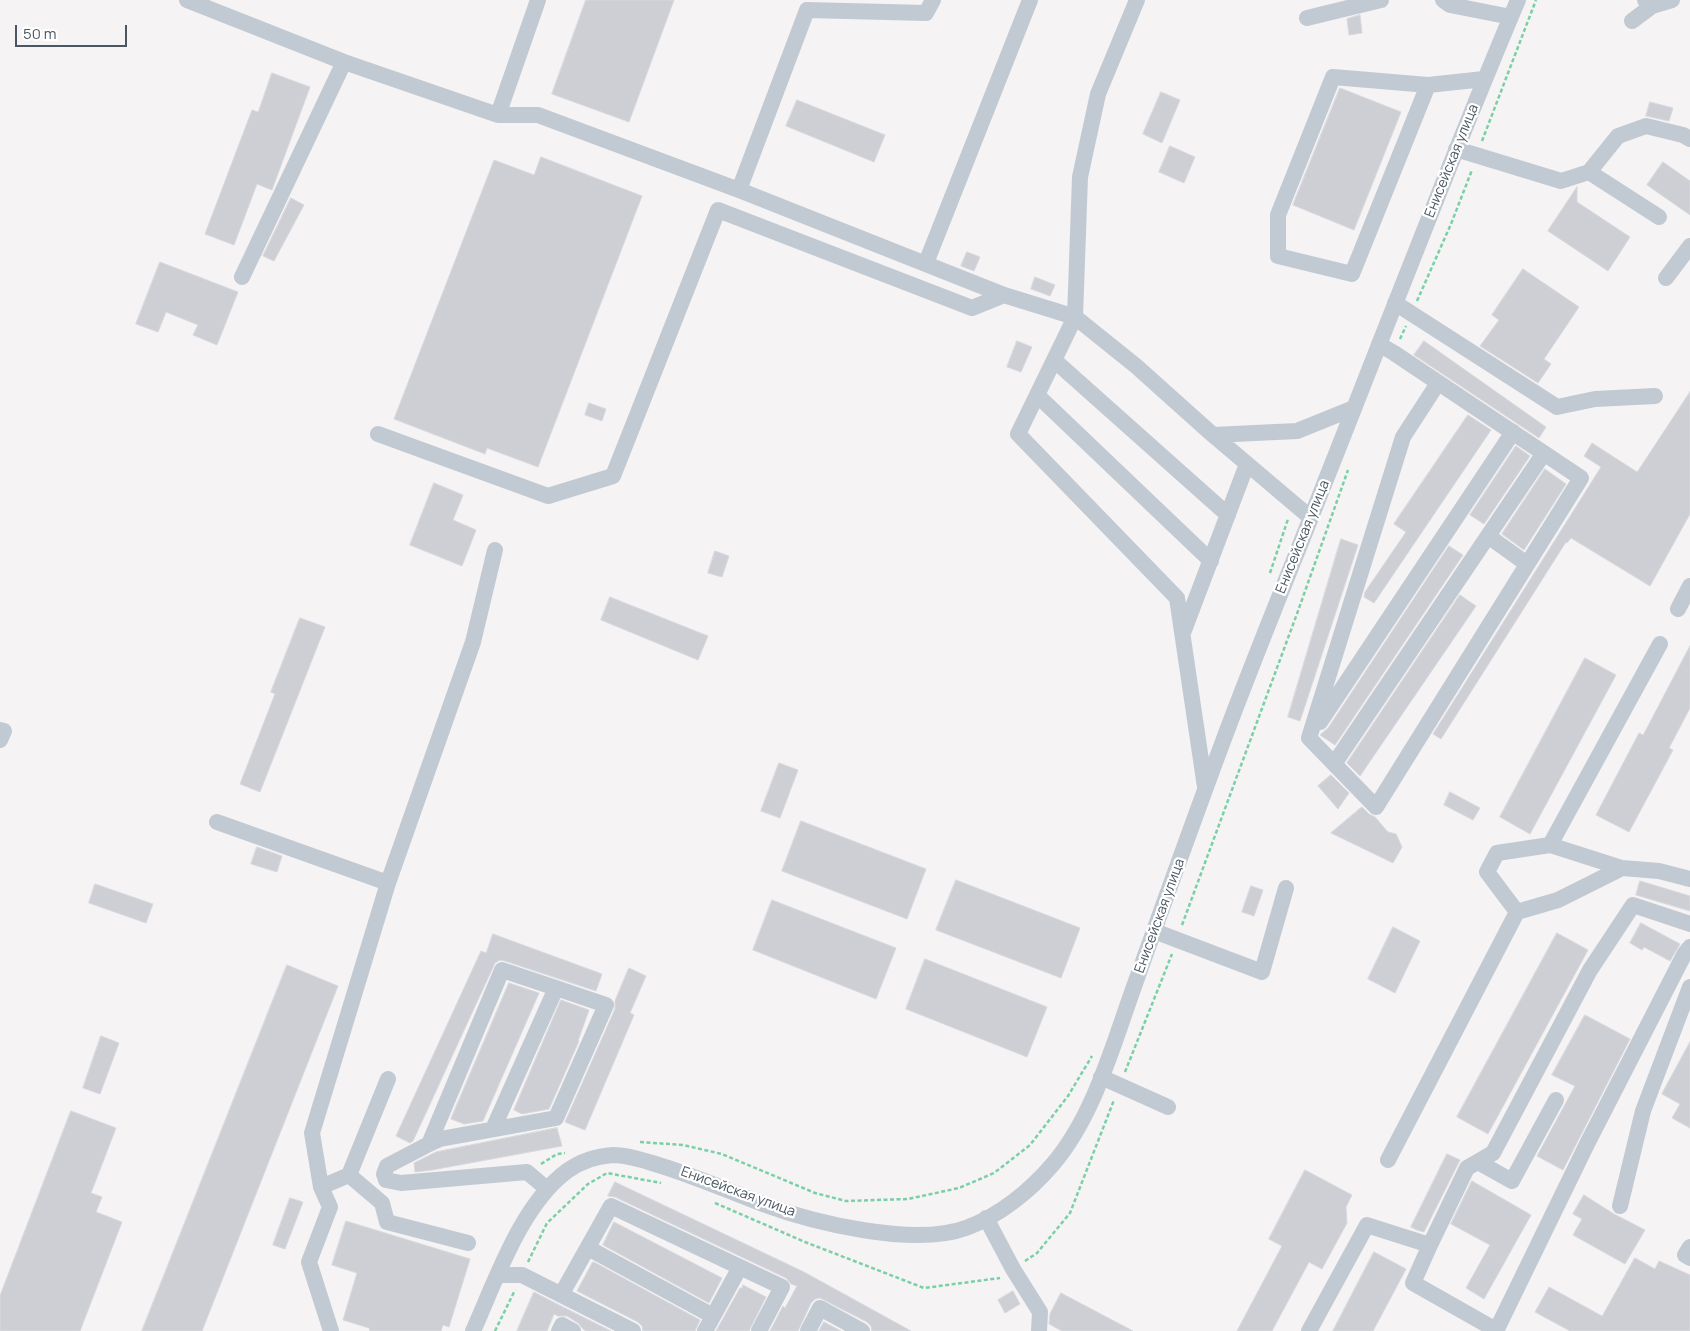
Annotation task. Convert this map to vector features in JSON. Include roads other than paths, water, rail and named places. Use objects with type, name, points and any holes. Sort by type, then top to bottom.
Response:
[{"type":"street","points":[[187,0],[344,62],[498,115],[538,115],[739,190],[1004,295],[1075,317],[1136,366],[1213,435],[1311,518]]},
{"type":"street","points":[[498,115],[538,0]]},
{"type":"street","points":[[739,190],[807,10],[926,13],[933,0]]},
{"type":"street","points":[[926,263],[1030,0]]},
{"type":"street","points":[[1137,0],[1098,94],[1080,177],[1075,317],[1018,434],[1177,598],[1206,789]]},
{"type":"street","points":[[1307,18],[1381,0]]},
{"type":"street","points":[[1443,0],[1450,5],[1511,17]]},
{"type":"street","name":"Енисейская улица","points":[[473,1331],[514,1240],[537,1201],[569,1169],[588,1159],[616,1155],[627,1156],[680,1171],[768,1206],[844,1228],[904,1235],[934,1234],[963,1230],[997,1213],[1028,1190],[1053,1164],[1075,1134],[1101,1077],[1206,789],[1395,303],[1484,79],[1518,0]]},
{"type":"street","points":[[1632,21],[1648,3],[1672,0]]},
{"type":"street","points":[[242,277],[344,62]]},
{"type":"street","points":[[1428,85],[1352,274],[1278,256],[1278,215],[1332,77],[1428,85],[1484,79]]},
{"type":"street","points":[[1456,150],[1561,181],[1589,172],[1618,136],[1646,126],[1690,138]]},
{"type":"street","points":[[1589,172],[1659,217]]},
{"type":"street","points":[[378,434],[548,496],[613,476],[718,210],[972,308],[1004,295]]},
{"type":"street","points":[[1666,278],[1690,246]]},
{"type":"street","points":[[1395,303],[1557,407],[1595,399],[1655,396]]},
{"type":"street","points":[[1309,738],[1376,807],[1581,478],[1379,344]]},
{"type":"street","points":[[1054,360],[1228,514]]},
{"type":"street","points":[[1309,738],[1403,437],[1438,383]]},
{"type":"street","points":[[1037,395],[1211,561]]},
{"type":"street","points":[[1213,435],[1297,431],[1354,408]]},
{"type":"street","points":[[1309,738],[1513,432]]},
{"type":"street","points":[[1334,764],[1544,453]]},
{"type":"street","points":[[1183,635],[1247,464]]},
{"type":"street","points":[[1488,536],[1528,564]]},
{"type":"street","points":[[331,1331],[309,1262],[330,1207],[321,1187],[312,1133],[388,883],[473,642],[495,550]]},
{"type":"street","points":[[1678,609],[1690,586]]},
{"type":"street","points":[[1550,845],[1660,644]]},
{"type":"street","points":[[0,730],[4,731],[0,740]]},
{"type":"street","points":[[217,822],[388,883]]},
{"type":"street","points":[[1517,912],[1487,872],[1497,854],[1550,845],[1622,868],[1690,878]]},
{"type":"street","points":[[1388,1160],[1517,912],[1558,900],[1622,868]]},
{"type":"street","points":[[1154,931],[1262,972],[1286,888]]},
{"type":"street","points":[[1690,924],[1633,905],[1590,970],[1493,1153],[1467,1168],[1413,1283],[1496,1330],[1587,1144],[1685,953],[1690,947]]},
{"type":"street","points":[[429,1144],[502,970],[606,1005],[556,1118],[440,1139],[387,1166],[384,1174],[386,1180],[402,1182],[527,1172],[547,1189]]},
{"type":"street","points":[[1620,1206],[1643,1111],[1690,987]]},
{"type":"street","points":[[493,1129],[556,988]]},
{"type":"street","points":[[1101,1077],[1168,1107]]},
{"type":"street","points":[[321,1187],[348,1175],[388,1079]]},
{"type":"street","points":[[1478,1162],[1512,1181],[1556,1100]]},
{"type":"street","points":[[348,1175],[382,1202],[387,1222],[468,1243]]},
{"type":"street","points":[[561,1295],[611,1206],[782,1287],[759,1331]]},
{"type":"street","points":[[986,1218],[1013,1269],[1040,1312],[1039,1331]]},
{"type":"street","points":[[1309,1331],[1367,1225],[1430,1245]]},
{"type":"street","points":[[1690,1247],[1685,1256],[1690,1258]]},
{"type":"street","points":[[588,1248],[713,1316]]},
{"type":"street","points":[[705,1331],[740,1267]]},
{"type":"street","points":[[498,1275],[522,1275],[633,1331]]},
{"type":"street","points":[[808,1331],[820,1308],[862,1331]]},
{"type":"street","points":[[559,1331],[562,1325],[573,1331]]}]
